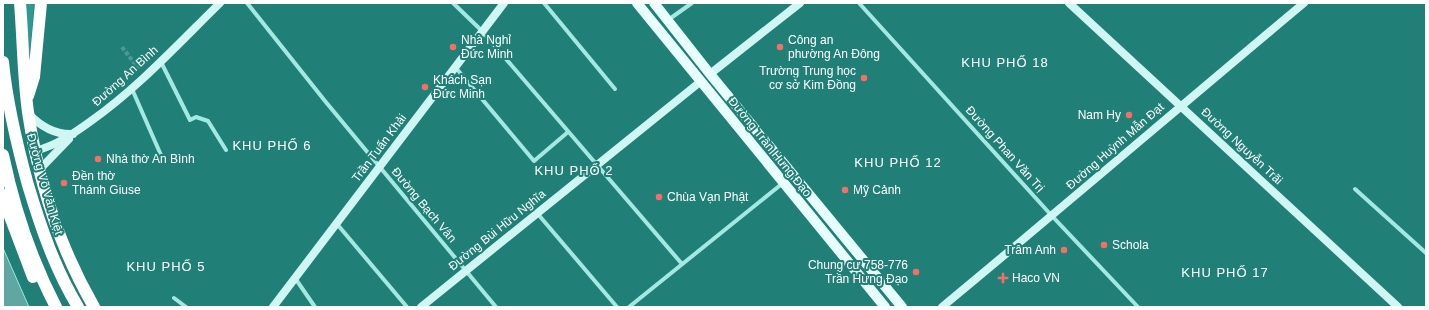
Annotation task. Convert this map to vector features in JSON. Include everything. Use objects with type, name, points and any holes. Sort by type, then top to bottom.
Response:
[{"type":"highway","name":"Đường Võ Văn Kiệt","points":[[20,3],[26,99],[35,151],[48,198],[66,251],[76,274],[94,307]]},
{"type":"highway","name":"Đường Võ Văn Kiệt","points":[[26,99],[34,77],[42,3]]},
{"type":"highway","name":"Đường Võ Văn Kiệt","points":[[3,62],[7,94],[20,155],[29,186],[49,249],[78,307]]},
{"type":"highway","points":[[35,151],[3,157],[21,225],[56,307]]},
{"type":"highway","points":[[29,186],[32,176],[40,169]]},
{"type":"highway","points":[[3,195],[25,259],[47,307]]},
{"type":"main road","name":"Đường Trần Hưng Đạo","points":[[637,3],[885,307]]},
{"type":"main road","name":"Đường Trần Hưng Đạo","points":[[654,3],[710,74],[902,307]]},
{"type":"main road","points":[[700,82],[710,74]]},
{"type":"main road","points":[[783,183],[793,175]]},
{"type":"main road","points":[[854,270],[864,262]]},
{"type":"street","name":"Đường An Bình","points":[[35,151],[56,144],[73,134],[132,89],[220,3]]},
{"type":"street","name":"Đường Bạch Vân","points":[[247,3],[325,101],[496,307]]},
{"type":"street","points":[[453,3],[482,31],[682,264]]},
{"type":"street","name":"Trần Tuấn Khải","points":[[273,307],[504,3]]},
{"type":"street","points":[[544,3],[615,89]]},
{"type":"street","points":[[668,21],[692,3]]},
{"type":"street","points":[[710,74],[800,3]]},
{"type":"street","name":"Đường Phan Văn Trị","points":[[859,3],[1052,216],[1138,307]]},
{"type":"street","name":"Đường Nguyễn Trãi","points":[[1069,3],[1398,307]]},
{"type":"street","name":"Đường Huỳnh Mẫn Đạt","points":[[942,307],[1304,3]]},
{"type":"street","points":[[160,61],[190,120],[196,117],[208,121],[226,150]]},
{"type":"street","points":[[456,68],[534,161],[568,132]]},
{"type":"street","name":"Đường Bùi Hữu Nghĩa","points":[[421,307],[700,82]]},
{"type":"street","points":[[132,89],[164,162]]},
{"type":"street","points":[[28,113],[46,128],[62,133],[73,134]]},
{"type":"street","points":[[40,169],[73,134]]},
{"type":"street","points":[[629,307],[783,183]]},
{"type":"street","points":[[1355,189],[1426,252]]},
{"type":"street","points":[[537,213],[617,307]]},
{"type":"street","points":[[337,224],[407,307]]},
{"type":"street","points":[[295,278],[316,307]]},
{"type":"street","points":[[174,298],[186,307]]},
{"type":"green space","points":[[25,3],[34,3],[29,65]]},
{"type":"water","points":[[3,248],[29,307],[3,307]]},
{"type":"tunnel","points":[[122,47],[139,69]]},
{"type":"place","name":"Nhà Nghỉ Đức Minh","points":[[453,47]]},
{"type":"place","name":"Công an phường An Đông","points":[[780,47]]},
{"type":"place","name":"Trường Trung học cơ sở Kim Đồng","points":[[864,78]]},
{"type":"place","name":"Khách Sạn Đức Minh","points":[[425,87]]},
{"type":"place","name":"Nam Hy","points":[[1129,115]]},
{"type":"place","name":"Nhà thờ An Bình","points":[[98,159]]},
{"type":"place","name":"Đền thờ Thánh Giuse","points":[[64,183]]},
{"type":"place","name":"Mỹ Cảnh","points":[[845,190]]},
{"type":"place","name":"Chùa Vạn Phật","points":[[659,197]]},
{"type":"place","name":"Schola","points":[[1104,245]]},
{"type":"place","name":"Trâm Anh","points":[[1064,250]]},
{"type":"place","name":"Chung cư 758-776 Trần Hưng Đạo","points":[[916,272]]},
{"type":"place","name":"Haco VN","points":[[1003,278]]},
{"type":"district","name":"KHU PHỐ 18","points":[[1005,62]]},
{"type":"district","name":"KHU PHỐ 6","points":[[272,145]]},
{"type":"district","name":"KHU PHỐ 12","points":[[898,162]]},
{"type":"district","name":"KHU PHỐ 2","points":[[574,170]]},
{"type":"district","name":"KHU PHỐ 5","points":[[166,266]]},
{"type":"district","name":"KHU PHỐ 17","points":[[1225,272]]}]
